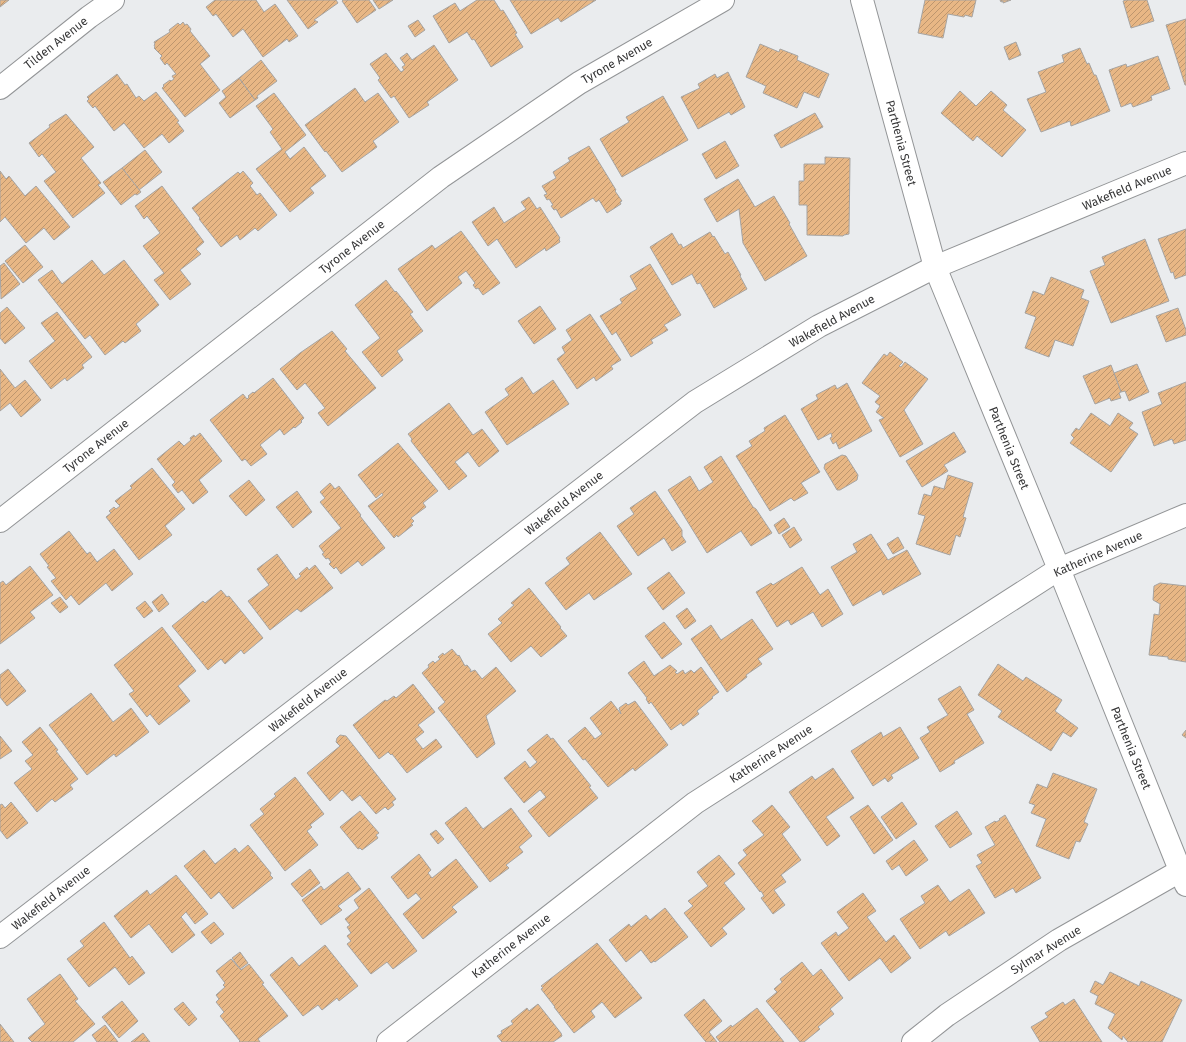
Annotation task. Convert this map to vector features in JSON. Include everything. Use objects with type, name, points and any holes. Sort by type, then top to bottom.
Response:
[{"type":"street","name":"Tilden Avenue","points":[[0,88],[112,0]]},
{"type":"street","name":"Tyrone Avenue","points":[[0,521],[441,177],[579,83],[723,0]]},
{"type":"street","name":"Parthenia Street","points":[[862,0],[935,268],[1184,875]]},
{"type":"street","name":"Wakefield Avenue","points":[[0,937],[695,402],[819,326],[935,268],[1186,163]]},
{"type":"street","name":"Katherine Avenue","points":[[388,1042],[695,803],[1059,569],[1186,515]]},
{"type":"street","name":"Sylmar Avenue","points":[[913,1042],[948,1015],[1059,940],[1184,875]]},
{"type":"building","points":[[0,0],[9,0],[0,7]]},
{"type":"building","points":[[215,0],[256,0],[264,12],[275,4],[298,36],[289,42],[287,39],[263,57],[243,29],[233,37],[216,14],[213,16],[206,7]]},
{"type":"building","points":[[287,0],[336,0],[338,3],[314,20],[318,22],[308,29]]},
{"type":"building","points":[[369,0],[376,10],[357,23],[342,1]]},
{"type":"building","points":[[373,0],[393,0],[379,9]]},
{"type":"building","points":[[477,0],[494,0],[501,11],[503,10],[517,33],[515,34],[523,47],[491,67],[474,39],[472,40],[467,32],[449,43],[433,16],[455,3],[460,11]]},
{"type":"building","points":[[510,0],[596,0],[561,22],[558,18],[531,34]]},
{"type":"building","points":[[925,0],[976,0],[972,17],[948,14],[943,38],[918,33]]},
{"type":"building","points":[[1000,0],[1011,0],[1003,3],[1003,1],[1001,2]]},
{"type":"building","points":[[1147,0],[1154,21],[1131,28],[1123,1]]},
{"type":"building","points":[[1186,19],[1186,85],[1185,85],[1166,25]]},
{"type":"building","points":[[418,20],[425,30],[415,37],[408,26]]},
{"type":"building","points":[[183,22],[191,29],[190,31],[210,56],[200,64],[220,90],[185,117],[162,88],[164,86],[163,85],[174,79],[172,76],[176,74],[167,63],[165,65],[160,58],[162,56],[154,48],[154,42],[170,32],[169,30],[178,23],[180,25]]},
{"type":"building","points":[[1016,42],[1021,55],[1009,60],[1004,47]]},
{"type":"building","points":[[760,44],[779,52],[780,49],[798,56],[797,60],[829,74],[819,98],[804,92],[797,108],[763,93],[766,86],[746,77]]},
{"type":"building","points":[[434,45],[458,80],[427,102],[429,105],[409,118],[394,96],[391,98],[378,80],[380,78],[370,64],[386,53],[401,72],[404,70],[402,67],[405,65],[400,58],[407,53],[412,60]]},
{"type":"building","points":[[1080,48],[1087,64],[1089,63],[1094,75],[1096,75],[1110,111],[1071,126],[1070,121],[1041,132],[1027,99],[1046,92],[1038,72],[1064,62],[1062,55]]},
{"type":"building","points":[[1158,56],[1170,89],[1151,96],[1152,100],[1133,107],[1131,103],[1121,107],[1109,70],[1126,64],[1127,67]]},
{"type":"building","points":[[261,60],[277,81],[257,96],[258,98],[255,100],[239,78]]},
{"type":"building","points":[[728,72],[745,107],[731,115],[729,112],[698,129],[681,97],[700,88],[698,84],[715,74],[717,78]]},
{"type":"building","points":[[117,74],[125,85],[127,84],[136,98],[139,96],[144,101],[156,92],[179,121],[177,122],[184,131],[169,143],[162,134],[144,148],[124,123],[114,131],[95,106],[93,108],[87,101],[89,99],[87,97]]},
{"type":"building","points":[[239,78],[255,100],[230,118],[219,103],[226,97],[222,91]]},
{"type":"building","points":[[355,88],[365,102],[378,93],[399,122],[373,141],[377,147],[342,172],[305,125]]},
{"type":"building","points":[[960,91],[976,106],[991,91],[1007,105],[1003,110],[1026,130],[1002,157],[977,136],[973,141],[941,113]]},
{"type":"building","points":[[274,93],[306,135],[285,152],[290,159],[304,147],[326,176],[310,188],[314,193],[290,212],[256,169],[282,149],[270,132],[273,129],[256,106]]},
{"type":"building","points":[[663,96],[688,140],[622,177],[600,139],[629,122],[626,117]]},
{"type":"building","points":[[815,113],[823,127],[781,148],[774,135]]},
{"type":"building","points":[[66,114],[94,147],[81,158],[101,183],[98,185],[105,193],[73,218],[44,181],[56,172],[42,154],[39,157],[29,143],[50,127],[49,125]]},
{"type":"building","points":[[725,141],[739,166],[716,179],[702,154]]},
{"type":"building","points":[[589,146],[616,190],[615,191],[622,201],[620,202],[621,204],[607,213],[599,200],[596,202],[593,198],[561,218],[556,209],[554,210],[551,206],[553,205],[549,199],[547,200],[544,195],[547,194],[542,186],[556,178],[553,172],[570,161],[568,158]]},
{"type":"building","points":[[145,150],[162,172],[139,190],[122,168]]},
{"type":"building","points":[[825,157],[850,158],[849,234],[843,236],[807,235],[807,205],[799,205],[799,181],[804,181],[804,164],[825,164]]},
{"type":"building","points":[[122,168],[141,192],[137,195],[135,194],[121,205],[103,182]]},
{"type":"building","points":[[0,171],[6,179],[9,176],[25,196],[36,186],[70,227],[54,240],[44,228],[26,243],[5,217],[0,222]]},
{"type":"building","points":[[243,171],[253,183],[250,186],[257,195],[260,193],[277,215],[258,231],[255,228],[240,240],[237,235],[221,247],[192,208],[238,172],[240,174]]},
{"type":"building","points":[[738,179],[755,207],[774,196],[807,256],[765,281],[743,243],[739,209],[717,222],[704,199]]},
{"type":"building","points":[[162,186],[204,242],[196,249],[201,254],[180,270],[191,284],[170,300],[154,280],[164,273],[143,246],[160,233],[147,216],[144,219],[135,206]]},
{"type":"building","points":[[529,197],[537,209],[540,207],[560,238],[560,242],[546,251],[545,248],[516,268],[497,239],[488,246],[472,222],[494,207],[504,223],[526,209],[521,202]]},
{"type":"building","points":[[1186,229],[1186,275],[1175,279],[1173,272],[1171,273],[1158,239]]},
{"type":"building","points":[[461,231],[500,283],[483,295],[478,288],[476,289],[473,285],[475,283],[466,271],[458,277],[462,283],[427,311],[398,269],[432,245],[435,249]]},
{"type":"building","points":[[710,232],[725,254],[728,252],[747,289],[714,308],[700,283],[697,284],[692,274],[672,285],[650,247],[672,233],[679,245],[681,244],[683,248]]},
{"type":"building","points":[[1145,239],[1169,301],[1111,323],[1090,271],[1105,265],[1102,257]]},
{"type":"building","points":[[25,245],[43,267],[23,283],[5,261]]},
{"type":"building","points":[[92,260],[104,275],[124,260],[159,305],[136,324],[141,331],[125,343],[123,341],[105,355],[90,335],[85,339],[38,280],[52,270],[62,284]]},
{"type":"building","points":[[4,263],[20,284],[1,299],[0,266]]},
{"type":"building","points":[[650,264],[681,315],[664,325],[668,330],[651,340],[653,343],[631,357],[616,332],[612,335],[600,316],[622,303],[620,299],[637,289],[630,276]]},
{"type":"building","points":[[1051,277],[1084,290],[1081,298],[1089,301],[1073,346],[1055,340],[1049,357],[1025,348],[1036,317],[1025,313],[1033,291],[1044,295]]},
{"type":"building","points":[[386,280],[413,312],[410,314],[423,331],[397,351],[403,360],[382,377],[362,352],[380,338],[355,305]]},
{"type":"building","points":[[540,306],[556,329],[534,344],[518,321]]},
{"type":"building","points":[[7,307],[25,328],[5,344],[0,338],[0,313]]},
{"type":"building","points":[[1178,308],[1186,330],[1186,335],[1166,342],[1156,316]]},
{"type":"building","points":[[57,312],[92,357],[82,365],[84,368],[67,381],[65,378],[51,389],[29,361],[55,341],[41,323]]},
{"type":"building","points":[[590,314],[621,360],[611,366],[613,369],[596,381],[594,377],[577,389],[557,359],[565,353],[562,347],[572,340],[566,330]]},
{"type":"building","points":[[332,331],[347,349],[345,351],[376,388],[328,426],[318,413],[325,408],[305,383],[297,390],[280,369]]},
{"type":"building","points":[[890,352],[903,362],[899,366],[901,367],[905,362],[928,379],[904,410],[923,444],[900,457],[879,420],[884,418],[876,412],[880,406],[875,402],[880,396],[862,383],[884,354],[887,356]]},
{"type":"building","points":[[1137,364],[1149,392],[1129,401],[1125,391],[1121,392],[1114,373]]},
{"type":"building","points":[[1111,365],[1121,392],[1119,393],[1121,398],[1111,401],[1110,398],[1095,404],[1083,376]]},
{"type":"building","points":[[0,369],[15,388],[25,380],[41,400],[21,417],[10,403],[0,411]]},
{"type":"building","points":[[522,377],[533,394],[553,380],[569,404],[507,445],[485,412],[509,395],[505,389]]},
{"type":"building","points":[[273,378],[304,418],[295,428],[294,427],[284,435],[280,429],[260,445],[267,454],[251,466],[245,459],[242,461],[210,420],[243,394],[247,399],[249,397],[248,396]]},
{"type":"building","points":[[1186,382],[1186,440],[1174,444],[1172,439],[1154,446],[1142,412],[1162,404],[1158,393]]},
{"type":"building","points":[[847,383],[872,431],[839,449],[836,442],[833,444],[830,438],[832,437],[831,433],[818,440],[801,409],[818,399],[816,395],[835,385],[837,389]]},
{"type":"building","points":[[449,403],[473,435],[482,429],[499,451],[479,467],[468,452],[455,462],[467,476],[449,490],[411,441],[412,439],[408,434]]},
{"type":"building","points":[[1091,413],[1110,426],[1118,413],[1133,423],[1129,428],[1138,434],[1111,472],[1070,443],[1074,438],[1071,435],[1076,428],[1079,430]]},
{"type":"building","points":[[785,415],[820,472],[801,483],[808,493],[794,501],[791,498],[770,511],[736,456],[752,446],[749,441],[765,431],[764,428]]},
{"type":"building","points":[[954,432],[966,452],[944,465],[948,471],[922,487],[906,461]]},
{"type":"building","points":[[200,433],[222,461],[199,480],[208,492],[193,504],[182,490],[178,493],[172,485],[175,482],[157,459],[179,441],[184,446],[191,440],[190,438],[194,435],[195,437]]},
{"type":"building","points":[[398,443],[438,491],[423,503],[426,507],[411,518],[414,521],[411,524],[413,525],[398,537],[397,535],[394,538],[368,506],[383,495],[382,493],[376,498],[358,475]]},
{"type":"building","points":[[842,455],[846,456],[858,475],[857,480],[840,490],[837,490],[824,468],[825,464]]},
{"type":"building","points":[[721,456],[753,507],[756,509],[772,533],[751,546],[741,531],[707,553],[668,490],[690,476],[699,491],[713,482],[704,467]]},
{"type":"building","points":[[152,468],[185,509],[165,526],[172,535],[139,560],[106,517],[111,513],[109,511],[114,507],[116,509],[120,506],[115,501],[132,488],[130,486]]},
{"type":"building","points":[[948,475],[973,483],[963,517],[966,518],[960,537],[956,535],[950,555],[916,544],[925,516],[918,514],[924,494],[931,496],[934,486],[944,489]]},
{"type":"building","points":[[249,480],[265,500],[246,516],[229,496]]},
{"type":"building","points":[[330,483],[335,489],[339,486],[385,548],[362,566],[358,561],[341,574],[336,567],[334,569],[329,564],[331,562],[322,554],[324,553],[319,546],[341,528],[320,502],[325,498],[320,492]]},
{"type":"building","points":[[297,491],[312,512],[293,528],[276,507]]},
{"type":"building","points":[[655,491],[682,530],[682,536],[686,542],[672,551],[664,538],[638,556],[617,526],[634,514],[630,508]]},
{"type":"building","points":[[784,518],[790,527],[779,534],[774,525]]},
{"type":"building","points":[[794,527],[802,540],[790,548],[782,535]]},
{"type":"building","points":[[69,531],[87,554],[90,552],[97,562],[114,549],[133,574],[112,591],[106,583],[79,605],[71,595],[66,600],[51,581],[56,578],[47,567],[49,566],[40,554]]},
{"type":"building","points":[[600,532],[632,574],[594,600],[589,593],[566,610],[545,583],[570,564],[566,558]]},
{"type":"building","points":[[871,534],[888,560],[907,550],[921,574],[883,595],[881,590],[853,606],[831,567],[857,552],[853,544]]},
{"type":"building","points":[[898,537],[904,548],[893,554],[887,544]]},
{"type":"building","points":[[277,554],[296,580],[301,576],[299,574],[307,567],[309,570],[315,565],[333,588],[301,612],[297,609],[270,630],[248,601],[269,585],[257,569]]},
{"type":"building","points":[[30,566],[53,595],[30,612],[35,618],[0,644],[0,583],[3,581],[6,585]]},
{"type":"building","points":[[802,567],[820,595],[828,589],[843,614],[822,627],[813,612],[791,625],[788,620],[777,627],[756,592],[771,583],[773,585]]},
{"type":"building","points":[[669,572],[685,593],[663,610],[647,588]]},
{"type":"building","points":[[1160,583],[1186,586],[1186,662],[1168,659],[1168,657],[1149,655],[1154,614],[1159,615],[1160,604],[1153,600],[1154,586]]},
{"type":"building","points":[[529,588],[567,636],[541,657],[531,646],[511,662],[488,634],[502,623],[498,619],[514,605],[511,603]]},
{"type":"building","points":[[221,590],[227,597],[229,596],[263,638],[244,654],[241,650],[225,664],[221,659],[208,670],[172,626],[203,601],[205,603]]},
{"type":"building","points":[[162,594],[169,604],[159,612],[152,602]]},
{"type":"building","points":[[60,597],[68,607],[60,613],[51,603]]},
{"type":"building","points":[[145,601],[153,611],[144,618],[136,608]]},
{"type":"building","points":[[687,608],[696,621],[685,629],[676,616]]},
{"type":"building","points":[[752,619],[773,649],[758,659],[762,664],[746,675],[747,677],[727,692],[691,639],[711,625],[721,640]]},
{"type":"building","points":[[664,622],[682,644],[662,659],[645,636]]},
{"type":"building","points":[[162,627],[196,671],[178,686],[190,701],[159,725],[150,714],[147,717],[129,694],[134,691],[114,665]]},
{"type":"building","points":[[452,649],[458,656],[459,655],[465,666],[467,665],[471,670],[470,672],[475,670],[482,679],[496,667],[516,691],[486,716],[495,744],[477,758],[438,708],[445,702],[422,673],[433,661],[435,663],[440,659],[438,657],[443,653],[444,655]]},
{"type":"building","points":[[644,661],[654,676],[670,665],[677,671],[675,672],[677,674],[683,670],[685,674],[691,670],[694,673],[701,667],[719,692],[697,711],[699,714],[683,726],[681,723],[671,730],[651,702],[649,704],[646,699],[647,698],[628,673]]},
{"type":"building","points":[[998,664],[1023,681],[1026,677],[1062,700],[1055,711],[1078,728],[1071,737],[1063,732],[1051,751],[998,717],[1002,711],[978,695]]},
{"type":"building","points":[[8,669],[26,691],[7,706],[0,697],[0,675]]},
{"type":"building","points":[[413,684],[435,712],[418,725],[424,732],[415,739],[423,749],[436,739],[442,747],[407,773],[392,754],[391,755],[388,752],[379,759],[353,725],[385,700],[387,701],[394,696],[396,698]]},
{"type":"building","points":[[960,686],[974,710],[967,714],[984,743],[954,761],[955,763],[940,772],[920,738],[930,732],[927,727],[948,715],[938,699]]},
{"type":"building","points":[[91,693],[113,722],[131,708],[149,732],[116,757],[114,754],[87,775],[49,725]]},
{"type":"building","points":[[611,701],[621,714],[619,708],[626,703],[628,705],[635,701],[668,745],[635,771],[633,768],[608,787],[568,741],[585,727],[595,739],[602,734],[590,718]]},
{"type":"building","points":[[40,727],[58,750],[56,751],[78,779],[70,785],[73,789],[55,802],[52,799],[37,812],[14,783],[32,769],[25,761],[33,755],[22,742]]},
{"type":"building","points":[[900,727],[919,758],[891,775],[893,778],[888,782],[885,778],[873,786],[851,751],[881,732],[883,737]]},
{"type":"building","points":[[1186,730],[1186,738],[1182,735]]},
{"type":"building","points":[[547,734],[551,739],[553,738],[591,786],[589,787],[598,798],[549,837],[528,811],[546,797],[540,790],[524,803],[504,778],[525,761],[530,768],[537,762],[527,750]]},
{"type":"building","points":[[340,735],[346,736],[396,799],[392,802],[394,805],[388,810],[385,807],[376,814],[360,795],[352,801],[342,790],[330,801],[307,773],[340,746],[336,742]]},
{"type":"building","points":[[0,736],[12,751],[0,759]]},
{"type":"building","points":[[833,768],[854,798],[826,817],[840,836],[827,846],[789,792],[812,776],[815,780]]},
{"type":"building","points":[[1053,773],[1097,789],[1084,822],[1088,824],[1080,842],[1076,841],[1069,859],[1036,846],[1046,819],[1031,813],[1035,805],[1029,803],[1037,784],[1047,788]]},
{"type":"building","points":[[295,777],[324,814],[310,825],[312,827],[307,831],[318,845],[285,871],[250,825],[264,814],[260,809],[276,796],[274,794]]},
{"type":"building","points":[[11,802],[28,823],[7,839],[0,830],[0,805],[2,804],[5,808]]},
{"type":"building","points":[[902,802],[917,824],[896,839],[881,817]]},
{"type":"building","points":[[772,805],[790,827],[782,834],[801,860],[781,875],[786,882],[774,890],[785,905],[773,914],[761,898],[764,896],[761,891],[760,892],[738,863],[747,855],[743,850],[764,835],[752,821]]},
{"type":"building","points":[[868,805],[893,840],[874,854],[850,817]]},
{"type":"building","points":[[466,807],[483,829],[511,808],[532,836],[519,847],[523,852],[506,865],[509,868],[490,882],[445,823]]},
{"type":"building","points":[[360,811],[379,833],[376,835],[378,838],[362,850],[360,848],[358,849],[340,827]]},
{"type":"building","points":[[957,811],[972,834],[950,848],[935,826]]},
{"type":"building","points":[[1005,815],[1041,878],[1016,893],[1013,888],[995,898],[976,866],[982,863],[977,855],[995,845],[985,827],[995,821],[1000,820],[999,819]]},
{"type":"building","points":[[436,830],[444,839],[438,844],[430,834]]},
{"type":"building","points":[[914,840],[928,860],[906,876],[899,865],[892,870],[886,861]]},
{"type":"building","points":[[248,845],[271,873],[270,875],[273,878],[233,909],[219,892],[211,899],[184,866],[204,850],[215,864],[235,848],[239,853]]},
{"type":"building","points":[[419,854],[431,870],[428,873],[432,878],[456,859],[478,887],[452,907],[457,912],[423,939],[403,914],[421,899],[416,893],[408,899],[391,877]]},
{"type":"building","points":[[719,855],[735,874],[724,883],[745,909],[722,928],[727,934],[711,947],[684,913],[693,906],[688,901],[708,886],[697,872]]},
{"type":"building","points":[[310,869],[320,883],[302,897],[291,884]]},
{"type":"building","points":[[348,872],[361,889],[338,906],[342,910],[321,925],[302,900],[321,886],[324,890]]},
{"type":"building","points":[[176,875],[208,914],[195,924],[186,912],[181,917],[195,935],[172,953],[149,924],[131,938],[114,916],[147,890],[150,895]]},
{"type":"building","points":[[938,885],[950,902],[969,889],[985,913],[949,936],[946,931],[920,949],[900,919],[925,903],[921,896]]},
{"type":"building","points":[[369,888],[417,951],[393,969],[387,962],[371,974],[347,944],[351,941],[347,936],[351,933],[347,927],[350,925],[345,919],[359,908],[354,900]]},
{"type":"building","points":[[863,893],[876,911],[867,917],[886,942],[894,935],[911,958],[891,973],[880,958],[849,981],[821,943],[836,932],[838,936],[849,928],[837,912]]},
{"type":"building","points":[[665,908],[688,937],[655,962],[654,961],[651,963],[641,950],[626,962],[609,940],[629,924],[631,927],[646,915],[650,920]]},
{"type":"building","points":[[104,922],[130,958],[132,956],[145,973],[129,985],[115,967],[89,987],[67,959],[84,946],[80,941]]},
{"type":"building","points":[[214,922],[224,934],[211,944],[201,932]]},
{"type":"building","points":[[597,943],[642,998],[615,1018],[602,1002],[591,1011],[595,1017],[574,1033],[541,989],[543,988],[541,986]]},
{"type":"building","points":[[325,945],[358,986],[339,1001],[337,998],[322,1010],[318,1005],[303,1016],[270,975],[292,957],[299,966]]},
{"type":"building","points":[[240,952],[248,963],[240,969],[232,958]]},
{"type":"building","points":[[231,959],[241,970],[249,964],[264,983],[262,984],[288,1016],[258,1039],[260,1042],[239,1042],[240,1041],[220,1016],[224,1012],[216,1002],[219,999],[216,995],[225,987],[223,985],[225,983],[216,971]]},
{"type":"building","points":[[802,962],[813,976],[821,969],[843,998],[830,1009],[834,1014],[818,1027],[820,1029],[804,1042],[800,1042],[766,1001],[777,992],[774,989],[782,982],[780,979]]},
{"type":"building","points":[[1110,972],[1139,986],[1141,981],[1182,1000],[1162,1042],[1128,1042],[1123,1036],[1122,1040],[1108,1028],[1115,1014],[1095,1004],[1098,996],[1090,992],[1095,981],[1103,985]]},
{"type":"building","points":[[60,974],[78,999],[75,1001],[95,1024],[73,1042],[32,1042],[28,1038],[45,1024],[27,999]]},
{"type":"building","points":[[704,999],[722,1021],[709,1032],[717,1042],[706,1042],[684,1015]]},
{"type":"building","points":[[1074,999],[1102,1042],[1040,1042],[1031,1027],[1048,1017],[1045,1013],[1063,1002],[1065,1005]]},
{"type":"building","points":[[122,1001],[138,1021],[119,1038],[102,1017]]},
{"type":"building","points":[[183,1002],[197,1019],[189,1026],[174,1009]]},
{"type":"building","points":[[538,1004],[562,1036],[553,1042],[502,1042],[497,1036],[502,1033],[501,1031],[513,1024],[511,1021],[527,1008],[529,1011]]},
{"type":"building","points":[[757,1008],[784,1042],[720,1042],[716,1037]]},
{"type":"building","points":[[0,1024],[14,1042],[0,1042]]},
{"type":"building","points":[[105,1025],[118,1042],[97,1042],[92,1035]]},
{"type":"building","points":[[143,1033],[150,1042],[131,1042]]}]
